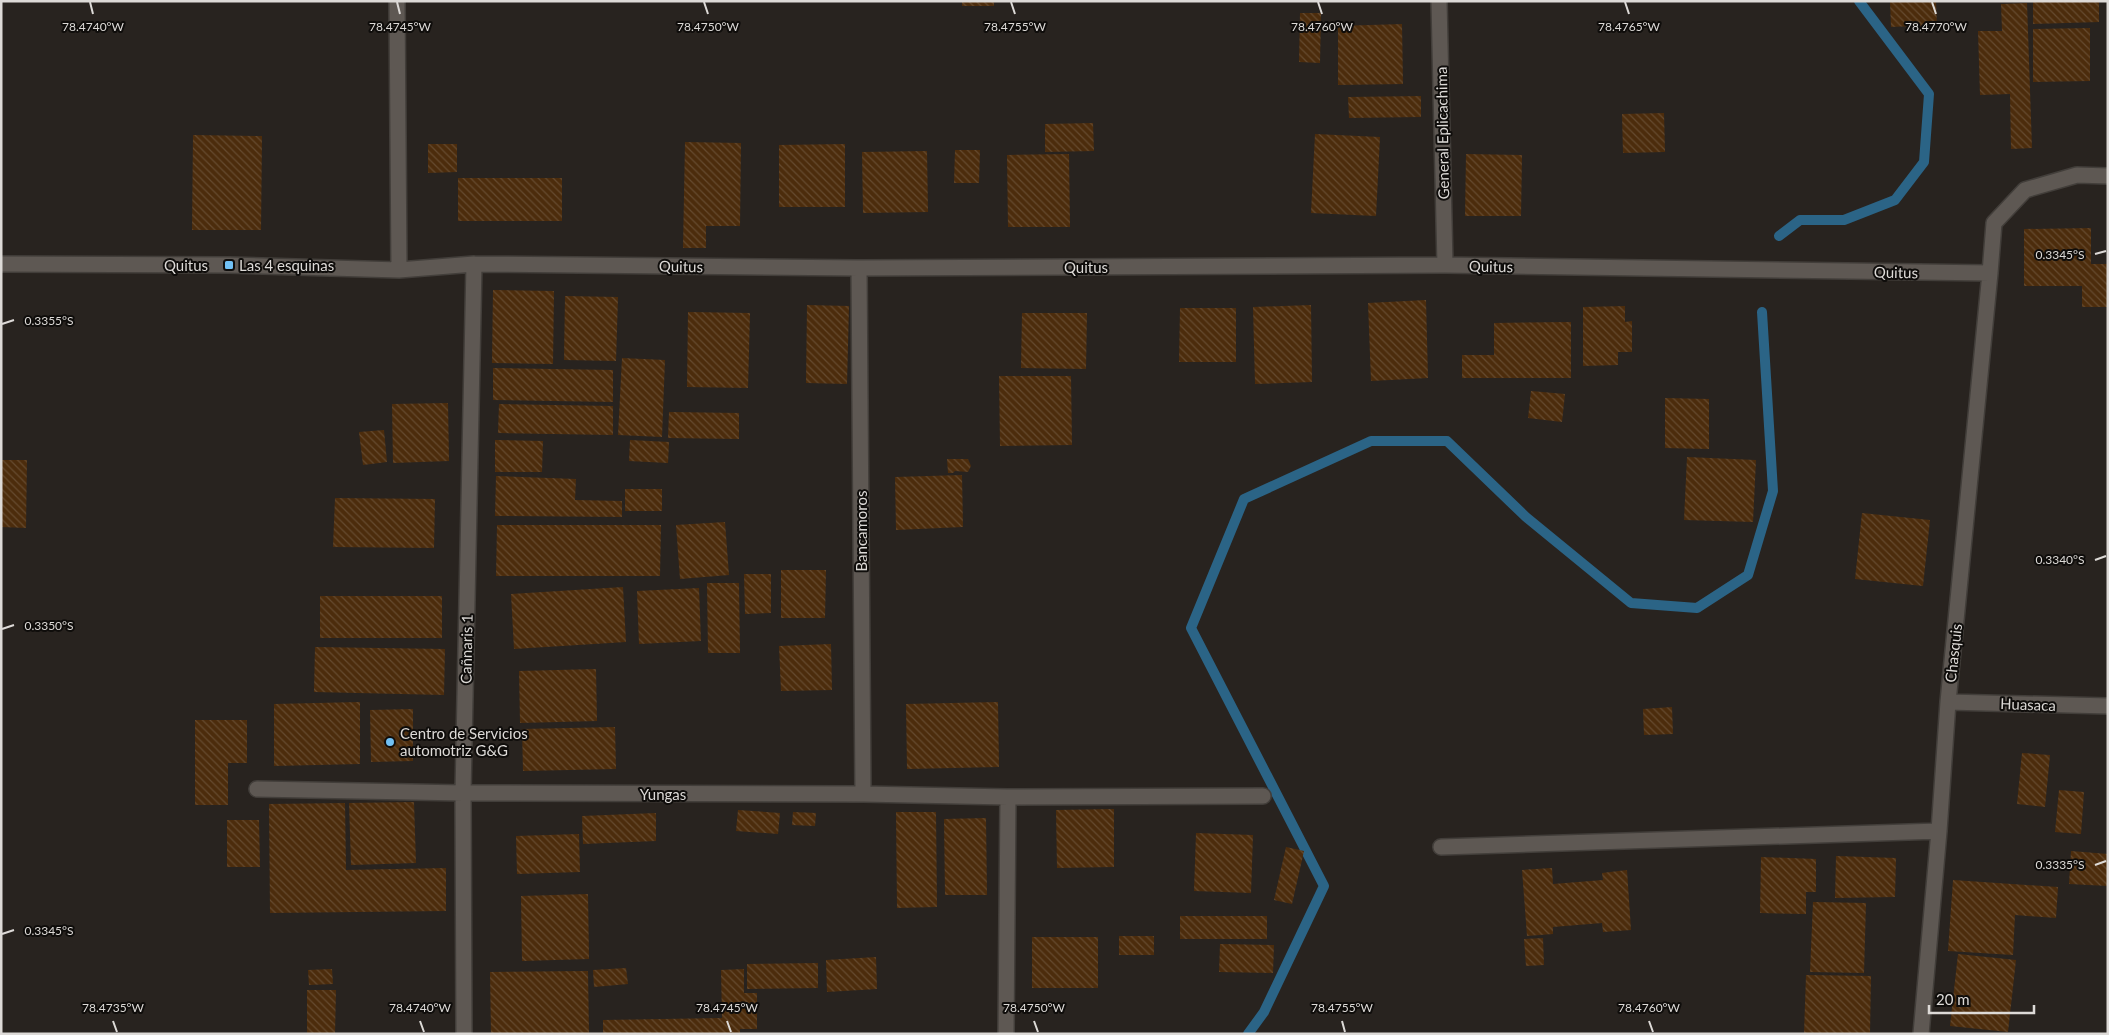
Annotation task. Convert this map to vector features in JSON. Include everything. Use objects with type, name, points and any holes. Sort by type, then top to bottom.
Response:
[{"type":"street","points":[[397,1],[399,270]]},
{"type":"street","name":"General Eplicachima","points":[[1439,1],[1445,265]]},
{"type":"street","points":[[1990,273],[1994,223],[2025,190],[2077,175],[2108,176]]},
{"type":"street","name":"Quitus","points":[[1,264],[229,265],[399,270],[474,264],[859,268],[1445,265],[1990,273]]},
{"type":"street","name":"Cañnaris 1","points":[[464,1034],[462,793],[474,264]]},
{"type":"street","name":"Bancamoros","points":[[859,268],[862,794]]},
{"type":"street","name":"Chasquis","points":[[1921,1034],[1940,831],[1948,702],[1990,273]]},
{"type":"street","name":"Huasaca","points":[[1948,702],[2108,706]]},
{"type":"street","name":"Yungas","points":[[257,789],[462,793],[862,794],[1008,797],[1263,796]]},
{"type":"street","points":[[1006,1034],[1008,797]]},
{"type":"street","points":[[1441,847],[1940,831]]},
{"type":"building","points":[[962,1],[994,1],[994,6],[962,6]]},
{"type":"building","points":[[1890,1],[1936,1],[1937,25],[1891,27]]},
{"type":"building","points":[[2033,1],[2099,1],[2099,22],[2033,24]]},
{"type":"building","points":[[2027,3],[2032,148],[2011,149],[2010,94],[1980,95],[1978,31],[2002,31],[2001,4]]},
{"type":"building","points":[[1300,13],[1321,13],[1320,63],[1299,62]]},
{"type":"building","points":[[1402,24],[1403,84],[1338,85],[1338,26]]},
{"type":"building","points":[[2090,28],[2090,81],[2033,82],[2033,29]]},
{"type":"building","points":[[1421,96],[1421,117],[1349,118],[1348,97]]},
{"type":"building","points":[[1664,113],[1665,152],[1623,153],[1622,114]]},
{"type":"building","points":[[1093,123],[1094,151],[1045,152],[1045,124]]},
{"type":"building","points":[[1315,134],[1380,137],[1376,216],[1311,213]]},
{"type":"building","points":[[193,135],[262,136],[261,230],[192,230]]},
{"type":"building","points":[[685,142],[741,143],[740,226],[706,226],[706,248],[683,248]]},
{"type":"building","points":[[428,144],[457,144],[457,172],[428,173]]},
{"type":"building","points":[[845,144],[845,207],[779,207],[779,145]]},
{"type":"building","points":[[955,150],[980,150],[979,183],[954,183]]},
{"type":"building","points":[[927,151],[928,212],[863,213],[862,152]]},
{"type":"building","points":[[1069,154],[1070,227],[1008,227],[1007,155]]},
{"type":"building","points":[[1466,154],[1522,155],[1521,216],[1465,216]]},
{"type":"building","points":[[458,178],[562,178],[562,221],[458,221]]},
{"type":"building","points":[[2091,228],[2091,264],[2108,264],[2108,307],[2082,307],[2082,286],[2024,286],[2024,229]]},
{"type":"building","points":[[493,290],[554,291],[553,364],[492,363]]},
{"type":"building","points":[[565,296],[618,297],[616,361],[564,360]]},
{"type":"building","points":[[1426,300],[1428,378],[1371,381],[1368,303]]},
{"type":"building","points":[[807,305],[849,306],[847,384],[806,383]]},
{"type":"building","points":[[1311,305],[1312,382],[1255,384],[1253,307]]},
{"type":"building","points":[[1625,306],[1625,322],[1632,321],[1632,352],[1618,352],[1618,365],[1583,366],[1583,307]]},
{"type":"building","points":[[1180,308],[1236,308],[1236,362],[1179,362]]},
{"type":"building","points":[[688,312],[750,313],[748,388],[687,387]]},
{"type":"building","points":[[1022,313],[1087,313],[1086,369],[1021,368]]},
{"type":"building","points":[[1571,322],[1571,378],[1462,378],[1462,355],[1494,355],[1494,323]]},
{"type":"building","points":[[622,358],[665,360],[662,437],[618,435]]},
{"type":"building","points":[[493,368],[613,370],[613,402],[493,400]]},
{"type":"building","points":[[999,376],[1071,376],[1072,445],[1000,446]]},
{"type":"building","points":[[1531,391],[1565,394],[1562,422],[1528,418]]},
{"type":"building","points":[[1665,398],[1709,399],[1709,449],[1665,448]]},
{"type":"building","points":[[448,403],[449,461],[393,463],[392,404]]},
{"type":"building","points":[[499,404],[613,406],[613,435],[498,433]]},
{"type":"building","points":[[669,412],[739,413],[739,439],[668,438]]},
{"type":"building","points":[[384,430],[387,462],[363,465],[359,432]]},
{"type":"building","points":[[495,440],[543,441],[542,472],[495,472]]},
{"type":"building","points":[[630,440],[669,442],[668,463],[629,461]]},
{"type":"building","points":[[1687,457],[1756,460],[1753,522],[1684,520]]},
{"type":"building","points":[[947,459],[968,459],[971,466],[968,472],[955,471],[948,473]]},
{"type":"building","points":[[1,460],[27,460],[26,528],[1,527]]},
{"type":"building","points":[[962,475],[963,527],[896,530],[895,477]]},
{"type":"building","points":[[496,476],[576,479],[575,500],[622,501],[622,517],[495,516]]},
{"type":"building","points":[[625,489],[662,489],[662,511],[625,511]]},
{"type":"building","points":[[335,498],[435,499],[434,548],[333,547]]},
{"type":"building","points":[[1862,513],[1930,520],[1923,586],[1855,579]]},
{"type":"building","points":[[725,522],[729,575],[680,579],[676,525]]},
{"type":"building","points":[[497,525],[661,525],[660,576],[496,576]]},
{"type":"building","points":[[781,570],[826,570],[825,618],[781,618]]},
{"type":"building","points":[[744,574],[771,574],[771,613],[745,614]]},
{"type":"building","points":[[707,583],[739,583],[740,653],[708,653]]},
{"type":"building","points":[[623,587],[626,642],[514,649],[511,594]]},
{"type":"building","points":[[699,588],[701,641],[639,644],[637,591]]},
{"type":"building","points":[[320,596],[442,596],[442,638],[320,638]]},
{"type":"building","points":[[831,644],[832,690],[781,691],[779,646]]},
{"type":"building","points":[[315,647],[445,649],[444,695],[314,692]]},
{"type":"building","points":[[596,669],[597,721],[520,723],[519,671]]},
{"type":"building","points":[[360,702],[360,764],[274,766],[274,704]]},
{"type":"building","points":[[998,702],[999,767],[907,769],[906,704]]},
{"type":"building","points":[[1672,707],[1673,734],[1644,735],[1643,709]]},
{"type":"building","points":[[413,709],[413,761],[371,762],[370,710]]},
{"type":"building","points":[[195,720],[247,720],[247,763],[228,763],[228,805],[195,805]]},
{"type":"building","points":[[615,727],[616,769],[523,771],[522,729]]},
{"type":"building","points":[[2022,753],[2050,755],[2045,807],[2017,804]]},
{"type":"building","points":[[2059,790],[2084,792],[2081,834],[2055,832]]},
{"type":"building","points":[[414,802],[416,863],[351,865],[349,803]]},
{"type":"building","points":[[345,803],[346,870],[446,868],[446,911],[270,913],[269,804]]},
{"type":"building","points":[[1114,809],[1114,867],[1057,868],[1056,810]]},
{"type":"building","points":[[738,810],[780,813],[778,834],[736,831]]},
{"type":"building","points":[[793,812],[816,813],[815,826],[792,825]]},
{"type":"building","points":[[896,812],[936,812],[937,907],[897,908]]},
{"type":"building","points":[[656,813],[656,841],[583,844],[582,816]]},
{"type":"building","points":[[986,818],[987,895],[945,895],[944,819]]},
{"type":"building","points":[[227,820],[259,820],[260,867],[227,867]]},
{"type":"building","points":[[1196,833],[1253,835],[1251,893],[1194,891]]},
{"type":"building","points":[[579,834],[580,872],[517,874],[516,836]]},
{"type":"building","points":[[1286,847],[1304,851],[1292,904],[1274,900]]},
{"type":"building","points":[[2071,851],[2108,854],[2108,886],[2069,884]]},
{"type":"building","points":[[1836,856],[1896,858],[1895,897],[1835,898]]},
{"type":"building","points":[[1761,857],[1816,859],[1816,892],[1806,892],[1806,914],[1760,913]]},
{"type":"building","points":[[1552,868],[1553,884],[1603,880],[1602,873],[1627,870],[1631,930],[1603,932],[1602,923],[1553,927],[1553,934],[1527,936],[1522,870]]},
{"type":"building","points":[[1953,880],[2058,887],[2056,918],[2015,915],[2013,955],[1948,951]]},
{"type":"building","points":[[588,894],[589,959],[522,961],[521,896]]},
{"type":"building","points":[[1813,902],[1866,903],[1864,973],[1810,972]]},
{"type":"building","points":[[1180,916],[1267,916],[1267,939],[1180,939]]},
{"type":"building","points":[[1119,936],[1154,936],[1154,955],[1119,955]]},
{"type":"building","points":[[1032,937],[1098,937],[1098,988],[1032,988]]},
{"type":"building","points":[[1543,938],[1544,965],[1526,966],[1524,939]]},
{"type":"building","points":[[1220,944],[1274,945],[1273,973],[1219,972]]},
{"type":"building","points":[[1958,954],[2016,960],[2008,1032],[1950,1026]]},
{"type":"building","points":[[876,957],[877,989],[827,992],[826,960]]},
{"type":"building","points":[[818,963],[818,988],[747,989],[747,964]]},
{"type":"building","points":[[626,968],[628,984],[594,987],[593,970]]},
{"type":"building","points":[[332,969],[333,984],[309,985],[308,970]]},
{"type":"building","points":[[744,969],[744,993],[757,993],[757,1029],[740,1029],[740,1034],[603,1034],[603,1020],[722,1018],[721,970]]},
{"type":"building","points":[[588,971],[589,1034],[491,1034],[490,972]]},
{"type":"building","points":[[1806,975],[1871,976],[1870,1034],[1804,1033]]},
{"type":"building","points":[[307,990],[336,990],[335,1034],[307,1034]]},
{"type":"waterway","points":[[1779,236],[1800,220],[1844,220],[1895,200],[1924,162],[1929,94],[1859,1]]},
{"type":"waterway","points":[[1248,1034],[1264,1012],[1324,886],[1191,628],[1244,499],[1371,441],[1447,441],[1526,517],[1631,603],[1697,608],[1748,575],[1773,491],[1762,312]]},
{"type":"place","name":"Las 4 esquinas","points":[[229,265]]},
{"type":"place","name":"Centro de Servicios automotriz G&G","points":[[390,742]]}]
